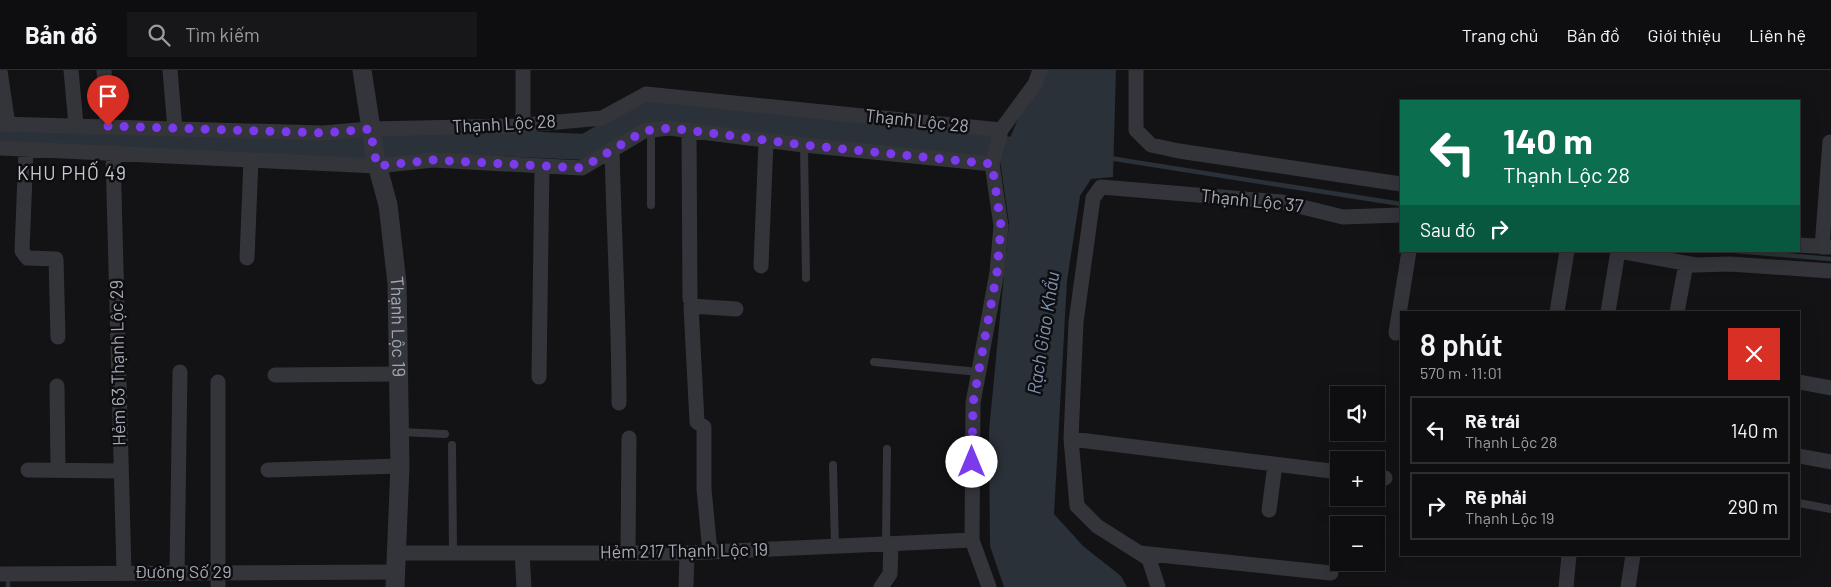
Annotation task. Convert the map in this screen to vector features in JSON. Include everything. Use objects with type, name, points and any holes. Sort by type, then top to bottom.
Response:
[{"type":"street","points":[[71,70],[76,125]]},
{"type":"street","points":[[104,70],[108,126]]},
{"type":"street","points":[[170,70],[175,128]]},
{"type":"street","name":"Thạnh Lộc 19","points":[[362,70],[377,164],[388,205],[398,283],[400,466],[395,580]]},
{"type":"street","points":[[523,70],[523,124]]},
{"type":"street","points":[[989,587],[972,540],[973,403],[997,272],[1001,226],[992,164],[1001,130],[1035,84],[1040,70]]},
{"type":"street","points":[[1136,70],[1136,130],[1151,145],[1179,152],[1400,184]]},
{"type":"street","points":[[0,71],[4,125]]},
{"type":"street","name":"Thạnh Lộc 28","points":[[4,125],[76,125],[324,133],[371,132],[602,118],[646,94],[1001,130]]},
{"type":"street","name":"Thạnh Lộc 28","points":[[0,148],[251,160],[377,164],[433,160],[582,168],[644,131],[670,128],[766,141],[992,164]]},
{"type":"street","points":[[689,131],[690,299]]},
{"type":"street","points":[[761,266],[766,141]]},
{"type":"street","points":[[1800,244],[1827,247],[1830,142]]},
{"type":"street","points":[[612,149],[615,275],[619,313],[619,403]]},
{"type":"street","points":[[26,150],[22,251],[27,258],[56,259],[58,336]]},
{"type":"street","name":"Hẻm 63 Thạnh Lộc 29","points":[[113,154],[124,572]]},
{"type":"street","points":[[247,258],[251,160]]},
{"type":"street","points":[[539,377],[542,166]]},
{"type":"street","name":"Thạnh Lộc 37","points":[[1071,439],[1076,322],[1093,198],[1101,187],[1282,202],[1343,217],[1400,215]]},
{"type":"street","points":[[1396,333],[1409,252]]},
{"type":"street","points":[[1557,311],[1567,252]]},
{"type":"street","points":[[1608,311],[1619,252]]},
{"type":"street","points":[[1624,252],[1696,266],[1730,264],[1831,271]]},
{"type":"street","points":[[1677,311],[1686,264]]},
{"type":"street","points":[[710,552],[704,489],[704,427],[696,422],[691,306],[736,309]]},
{"type":"street","points":[[177,572],[180,372]]},
{"type":"street","points":[[275,375],[399,374]]},
{"type":"street","points":[[218,382],[218,579]]},
{"type":"street","points":[[1800,382],[1831,388]]},
{"type":"street","points":[[57,386],[58,470]]},
{"type":"street","points":[[628,438],[628,553]]},
{"type":"street","points":[[1158,587],[1149,559],[1097,526],[1077,506],[1071,439],[1330,471]]},
{"type":"street","points":[[1800,456],[1831,462]]},
{"type":"street","points":[[1269,510],[1275,465]]},
{"type":"street","points":[[268,470],[400,466]]},
{"type":"street","points":[[28,470],[121,471]]},
{"type":"street","name":"Hẻm 217 Thạnh Lộc 19","points":[[397,553],[687,553],[889,546],[972,540]]},
{"type":"street","points":[[881,587],[891,570],[889,546]]},
{"type":"street","points":[[522,553],[524,587]]},
{"type":"street","points":[[686,587],[687,553]]},
{"type":"street","points":[[1140,553],[1331,574]]},
{"type":"street","points":[[1566,587],[1569,556]]},
{"type":"street","points":[[1628,587],[1633,556]]},
{"type":"street","name":"Đường Số 29","points":[[0,574],[18,580],[124,572],[148,580],[177,572],[218,579],[395,580]]},
{"type":"lane","points":[[651,130],[651,205]]},
{"type":"lane","points":[[804,145],[806,278]]},
{"type":"lane","points":[[874,362],[979,372]]},
{"type":"lane","points":[[400,432],[446,434]]},
{"type":"lane","points":[[452,444],[453,553]]},
{"type":"lane","points":[[887,449],[889,546]]},
{"type":"lane","points":[[833,465],[835,547]]},
{"type":"lane","points":[[1800,503],[1831,509]]},
{"type":"water","name":"Rạch Giao Khẩu","points":[[1046,70],[1116,70],[1113,177],[1091,179],[1080,196],[1067,281],[1054,514],[1083,546],[1121,576],[1127,587],[1004,587],[990,546],[989,431],[1009,223],[1000,161],[1018,119]]},
{"type":"waterway","points":[[0,134],[356,148],[472,142],[586,147],[646,111],[1041,153]]},
{"type":"waterway","points":[[1109,158],[1400,204]]},
{"type":"waterway","points":[[1748,252],[1831,259]]},
{"type":"waterway","points":[[8,579],[8,587]]},
{"type":"district","name":"KHU PHỐ 49","points":[[72,173]]},
{"type":"route","points":[[108,126],[324,133],[370,129],[377,166],[433,160],[582,168],[644,131],[670,128],[804,145],[992,164],[1001,226],[997,272],[973,403],[972,462]]}]
